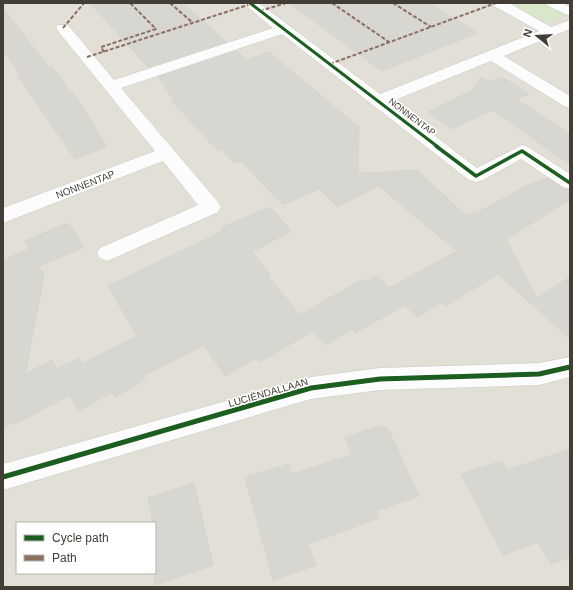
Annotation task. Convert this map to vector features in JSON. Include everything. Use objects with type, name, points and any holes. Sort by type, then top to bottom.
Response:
[{"type":"street","name":"NONNENTAP","points":[[250,3],[476,176],[522,151],[570,184]]},
{"type":"street","points":[[499,3],[550,32]]},
{"type":"street","points":[[553,3],[570,12]]},
{"type":"street","name":"NONNENTAP","points":[[378,101],[570,24]]},
{"type":"street","points":[[63,28],[212,207],[107,253]]},
{"type":"street","points":[[111,86],[284,29]]},
{"type":"street","points":[[492,55],[570,103]]},
{"type":"street","name":"NONNENTAP","points":[[3,216],[166,153]]},
{"type":"street","name":"LUCIËNDALLAAN","points":[[3,477],[311,388],[380,379],[539,374],[570,368]]},
{"type":"shaded area","points":[[3,3],[570,3],[570,587],[3,587]]},
{"type":"green space","points":[[511,3],[542,3],[566,16],[546,23]]},
{"type":"building","points":[[90,3],[183,3],[226,42],[148,67]]},
{"type":"building","points":[[289,3],[430,3],[477,33],[382,71]]},
{"type":"building","points":[[3,8],[49,68],[52,67],[79,102],[107,147],[75,159],[17,74],[20,73],[3,50]]},
{"type":"building","points":[[237,51],[247,60],[269,52],[359,127],[358,172],[353,174],[417,170],[465,215],[480,211],[524,187],[547,178],[562,188],[570,190],[570,200],[506,239],[537,298],[570,277],[570,339],[498,274],[445,306],[442,302],[417,317],[405,305],[355,333],[352,329],[325,345],[300,315],[363,279],[367,282],[377,276],[389,288],[457,251],[379,186],[337,207],[319,189],[283,205],[241,161],[234,163],[221,149],[217,150],[172,101],[175,100],[164,88],[167,88],[158,77]]},
{"type":"building","points":[[481,77],[490,82],[502,77],[529,94],[516,99],[570,134],[570,165],[493,110],[451,129],[428,112],[471,91]]},
{"type":"building","points":[[270,207],[291,231],[252,252],[270,274],[268,276],[313,331],[260,362],[257,358],[225,376],[204,345],[143,376],[145,380],[115,397],[112,392],[78,411],[70,395],[15,424],[12,423],[3,428],[3,260],[29,249],[44,276],[25,374],[52,360],[57,369],[79,358],[82,364],[137,336],[108,286],[223,231],[221,228]]},
{"type":"building","points":[[68,223],[84,247],[39,266],[25,241]]},
{"type":"building","points":[[378,427],[387,427],[419,496],[376,511],[379,518],[308,544],[316,565],[273,580],[245,477],[289,464],[292,474],[352,455],[345,437]]},
{"type":"building","points":[[570,449],[570,557],[551,564],[538,542],[503,555],[461,474],[502,461],[507,470]]},
{"type":"building","points":[[194,483],[213,565],[155,585],[156,522],[153,522],[148,498]]},
{"type":"marked path","points":[[63,28],[84,3]]},
{"type":"marked path","points":[[104,52],[101,47],[156,29],[130,3]]},
{"type":"marked path","points":[[170,3],[193,23]]},
{"type":"marked path","points":[[260,11],[286,3]]},
{"type":"marked path","points":[[332,3],[389,42]]},
{"type":"marked path","points":[[393,3],[431,27]]},
{"type":"marked path","points":[[330,64],[496,3]]},
{"type":"marked path","points":[[87,57],[251,4]]},
{"type":"cycle path","points":[[250,3],[476,176],[522,151],[570,183]]},
{"type":"cycle path","points":[[3,477],[311,388],[380,379],[539,374],[570,367]]}]
